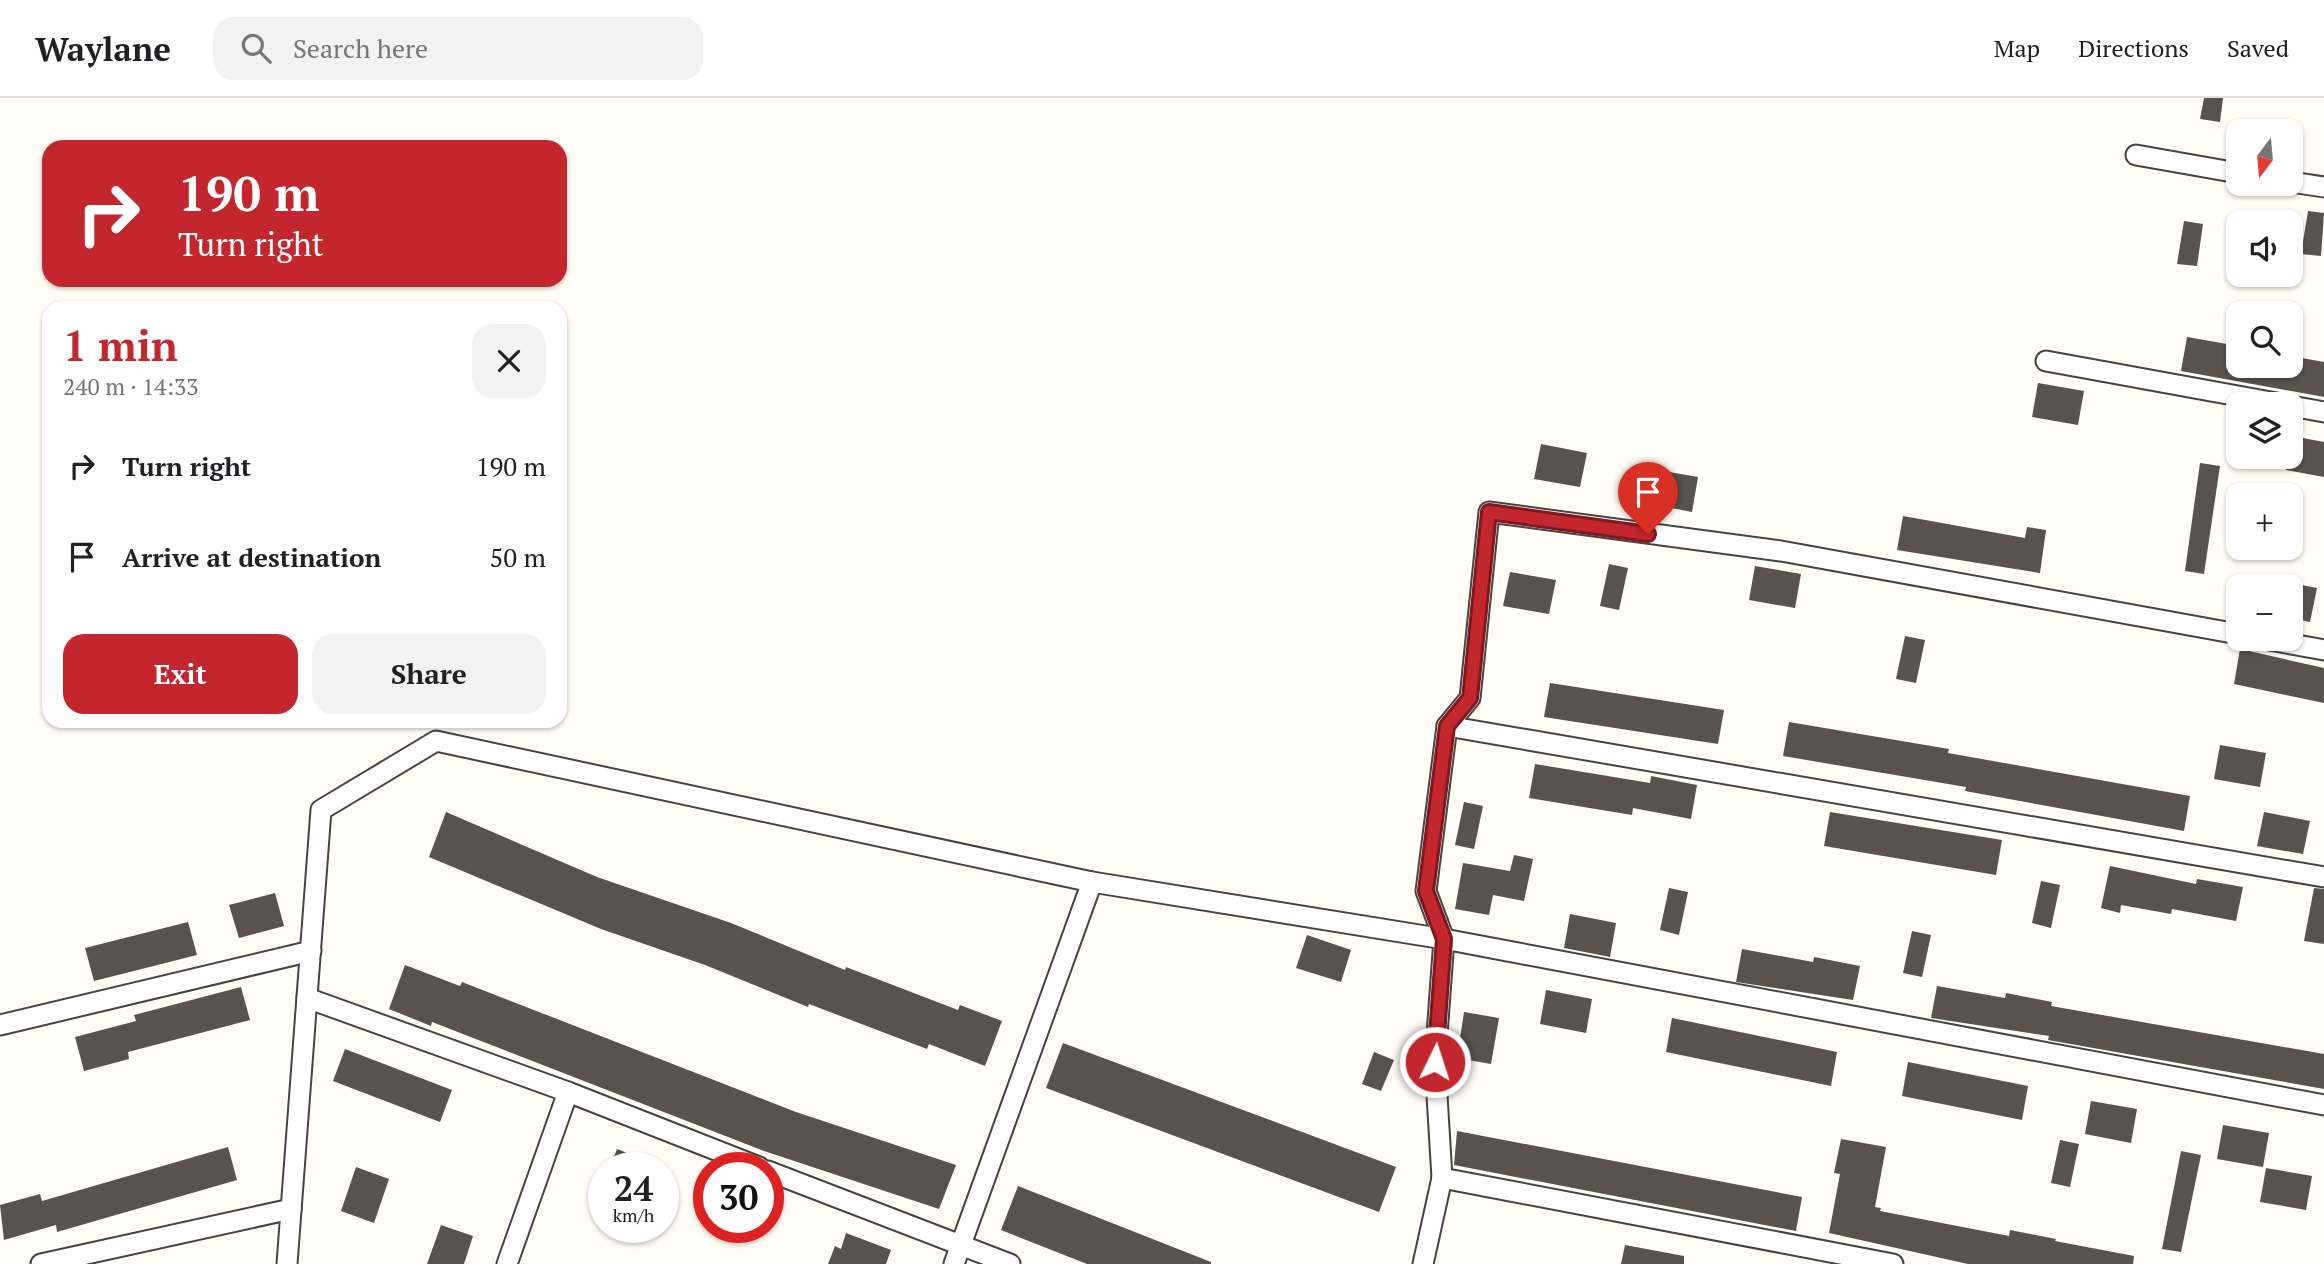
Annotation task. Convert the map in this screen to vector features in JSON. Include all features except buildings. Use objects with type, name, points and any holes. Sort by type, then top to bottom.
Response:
[{"type":"street","points":[[2136,155],[2226,171]]},
{"type":"street","points":[[2303,184],[2324,187]]},
{"type":"street","points":[[2046,361],[2226,394]]},
{"type":"street","points":[[2303,408],[2324,412]]},
{"type":"street","points":[[1423,1264],[1442,1178],[1435,1062],[1444,939],[1426,891],[1447,726],[1470,698],[1489,512],[1781,551],[2226,632]]},
{"type":"street","points":[[2303,646],[2324,649]]},
{"type":"street","points":[[1447,726],[2324,877]]},
{"type":"street","points":[[286,1264],[321,810],[436,741],[1092,882],[1444,939],[2324,1105]]},
{"type":"street","points":[[957,1255],[1092,882]]},
{"type":"street","points":[[0,1024],[310,951]]},
{"type":"street","points":[[307,998],[568,1093],[720,1152]]},
{"type":"street","points":[[507,1264],[568,1093]]},
{"type":"street","points":[[784,1178],[957,1255],[1010,1264]]},
{"type":"street","points":[[1442,1178],[1893,1264]]},
{"type":"street","points":[[41,1264],[291,1209]]},
{"type":"route","points":[[1435,1062],[1444,939],[1426,891],[1447,726],[1470,698],[1489,512],[1648,534]]}]
